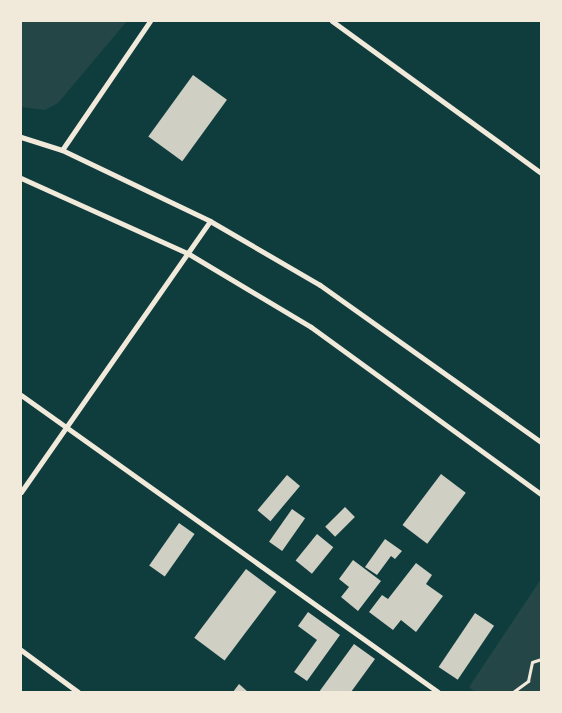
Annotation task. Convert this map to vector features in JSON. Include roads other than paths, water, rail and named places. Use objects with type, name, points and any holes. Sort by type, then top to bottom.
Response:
[{"type":"street","points":[[62,150],[150,21]]},
{"type":"street","points":[[332,21],[541,172]]},
{"type":"street","points":[[21,137],[62,150],[210,222],[320,285],[541,442]]},
{"type":"street","points":[[21,178],[189,254],[311,327],[541,494]]},
{"type":"street","points":[[21,492],[210,222]]},
{"type":"street","points":[[21,395],[438,692]]},
{"type":"street","points":[[21,650],[78,692]]}]
